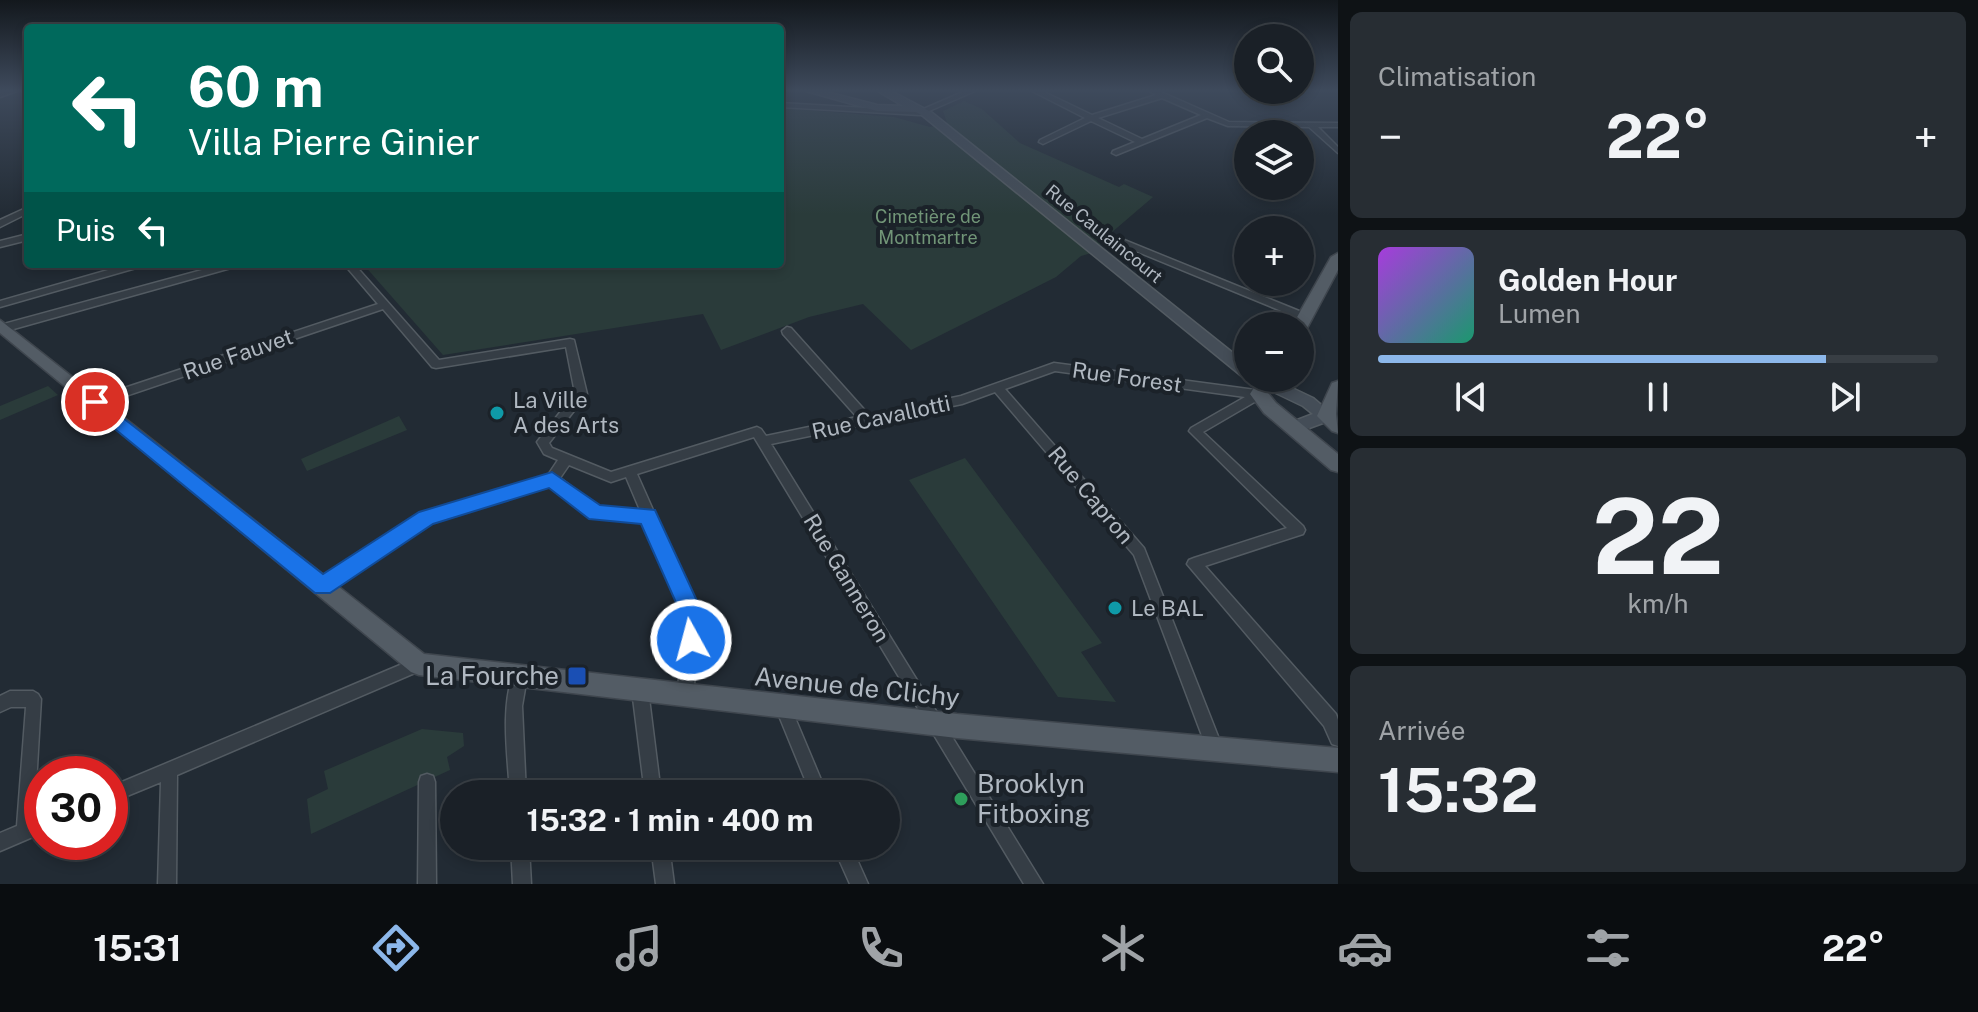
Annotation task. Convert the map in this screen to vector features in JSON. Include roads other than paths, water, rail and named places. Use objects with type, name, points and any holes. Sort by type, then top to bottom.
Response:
[{"type":"main road","points":[[1308,312],[1338,257]]},
{"type":"main road","points":[[1,326],[419,664]]},
{"type":"main road","points":[[1332,421],[1338,387]]},
{"type":"main road","points":[[1266,392],[1293,428],[1338,465]]},
{"type":"main road","name":"Avenue de Clichy","points":[[419,664],[935,724],[1338,760]]},
{"type":"street","name":"Rue Caulaincourt","points":[[948,132],[1234,362]]},
{"type":"street","points":[[1043,142],[1062,132]]},
{"type":"street","points":[[1121,132],[1141,142]]},
{"type":"street","points":[[1116,153],[1165,132]]},
{"type":"street","points":[[1319,132],[1338,151]]},
{"type":"street","points":[[0,224],[24,212]]},
{"type":"street","points":[[1107,236],[1280,312]]},
{"type":"street","points":[[0,244],[24,238]]},
{"type":"street","points":[[0,304],[126,268]]},
{"type":"street","points":[[1,326],[220,268]]},
{"type":"street","points":[[352,268],[382,306],[436,364],[570,343],[581,394],[543,442],[548,451],[611,477],[630,472],[693,616],[685,696]]},
{"type":"street","name":"Rue Fauvet","points":[[95,402],[382,306]]},
{"type":"street","points":[[787,331],[866,419]]},
{"type":"street","name":"Rue Forest","points":[[998,388],[1054,367],[1234,379]]},
{"type":"street","name":"Rue Cavallotti","points":[[630,472],[760,437],[962,400],[998,388]]},
{"type":"street","name":"Rue Capron","points":[[998,388],[1139,552],[1215,749]]},
{"type":"street","points":[[1244,392],[1195,431],[1298,530],[1194,564],[1330,720],[1338,738]]},
{"type":"street","name":"Rue Caulaincourt","points":[[1284,392],[1308,402],[1332,421]]},
{"type":"street","points":[[1293,428],[1332,421]]},
{"type":"street","name":"Rue Ganneron","points":[[760,437],[1034,884]]},
{"type":"street","points":[[323,586],[426,518],[552,479],[566,459]]},
{"type":"street","points":[[552,479],[596,513],[648,516]]},
{"type":"street","points":[[128,787],[419,664]]},
{"type":"street","points":[[517,780],[514,706],[519,677]]},
{"type":"street","points":[[640,690],[651,780]]},
{"type":"street","points":[[0,704],[10,699],[33,699],[30,756]]},
{"type":"street","points":[[783,706],[813,780]]},
{"type":"street","points":[[167,884],[169,770]]},
{"type":"street","points":[[427,782],[427,884]]},
{"type":"street","points":[[0,842],[24,831]]},
{"type":"street","points":[[521,860],[522,884]]},
{"type":"street","points":[[662,860],[665,884]]},
{"type":"street","points":[[848,860],[859,884]]},
{"type":"place","name":"La Ville A des Arts","points":[[497,413]]},
{"type":"place","name":"Le BAL","points":[[1115,608]]},
{"type":"place","name":"La Fourche","points":[[577,676]]},
{"type":"place","name":"Brooklyn Fitboxing","points":[[961,799]]},
{"type":"park label","name":"Cimetière de Montmartre","points":[[928,227]]}]
